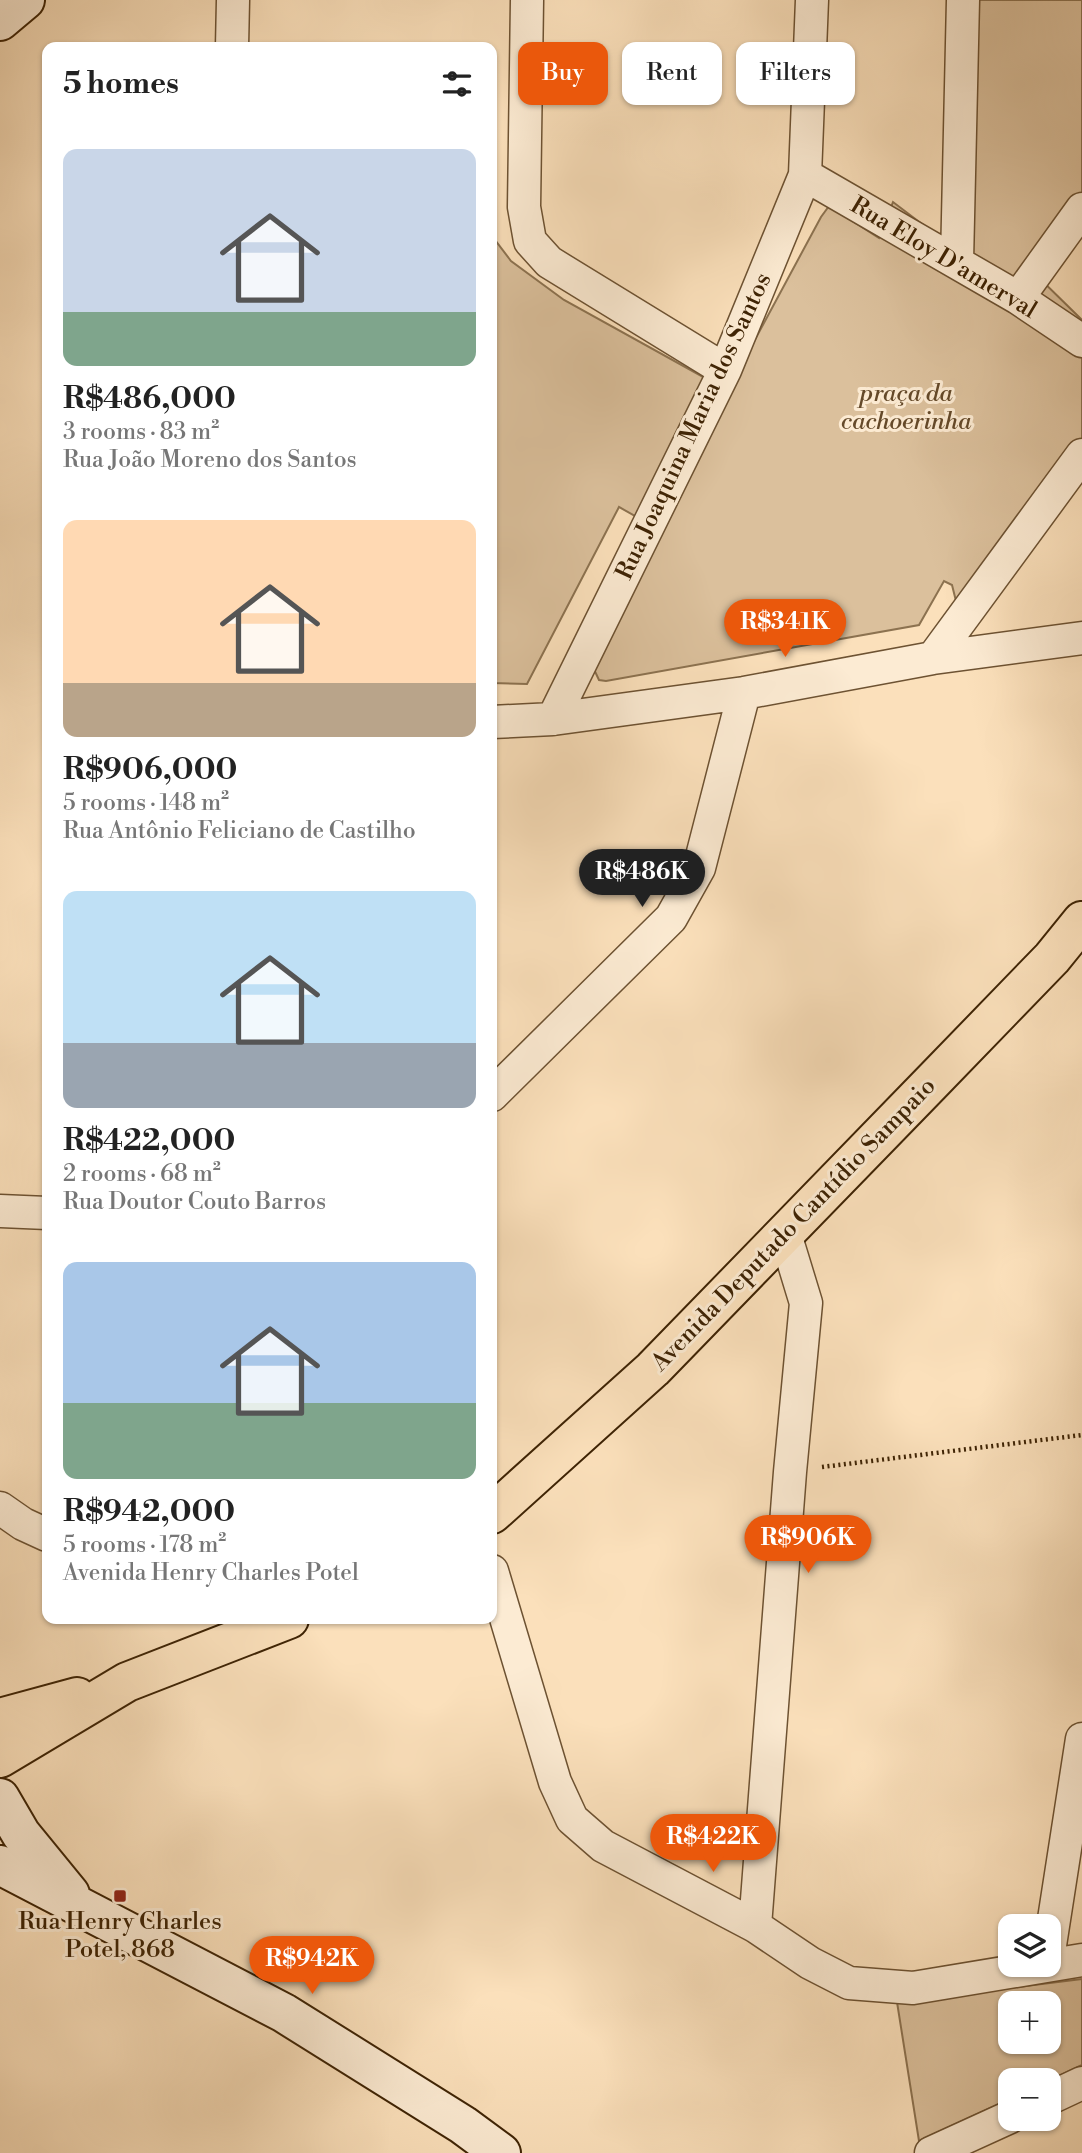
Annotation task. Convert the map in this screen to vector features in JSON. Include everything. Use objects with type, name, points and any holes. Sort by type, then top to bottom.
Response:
[{"type":"main road","name":"Avenida Deputado Cantídio Sampaio","points":[[497,1509],[653,1369],[1042,968],[1082,922]]},
{"type":"main road","points":[[0,1718],[120,1686],[272,1624]]},
{"type":"main road","points":[[0,1758],[120,1686]]},
{"type":"street","points":[[0,21],[25,0]]},
{"type":"street","points":[[232,42],[233,0]]},
{"type":"street","points":[[527,0],[524,207],[530,241],[549,262],[725,370]]},
{"type":"street","name":"Rua Joaquina Maria dos Santos","points":[[553,719],[725,370],[805,175],[812,0]]},
{"type":"street","points":[[957,261],[962,0]]},
{"type":"street","name":"Rua Eloy D'amerval","points":[[805,175],[957,261],[1082,341]]},
{"type":"street","points":[[1018,299],[1082,209]]},
{"type":"street","points":[[933,658],[1082,455]]},
{"type":"street","points":[[497,722],[553,719],[744,693],[933,658],[1082,638]]},
{"type":"street","points":[[497,1090],[671,918],[699,869],[744,693]]},
{"type":"street","points":[[0,1211],[42,1213]]},
{"type":"street","points":[[755,1926],[790,1472],[806,1303],[785,1234]]},
{"type":"street","points":[[0,1508],[23,1524],[42,1533]]},
{"type":"street","points":[[497,1589],[555,1782],[572,1819],[603,1846],[755,1926],[810,1963],[849,1983],[914,1989],[998,1973]]},
{"type":"street","points":[[1055,1914],[1082,1739]]},
{"type":"street","points":[[0,1798],[21,1834],[81,1906]]},
{"type":"street","points":[[0,1865],[284,2013],[463,2124],[502,2153]]},
{"type":"street","points":[[1061,1962],[1082,1960]]},
{"type":"street","points":[[1061,2093],[1082,2083]]},
{"type":"street","points":[[931,2153],[998,2122]]},
{"type":"path","points":[[790,1472],[1082,1435]]},
{"type":"green space","name":"praça da cachoerinha","points":[[966,0],[1082,0],[1082,199],[1030,269],[1082,320],[1082,446],[956,601],[952,585],[944,581],[919,625],[606,681],[599,680],[592,665],[658,529],[619,507],[527,684],[497,683],[497,243],[511,261],[564,300],[705,378],[730,386],[829,206],[879,238],[893,202],[951,246]]},
{"type":"green space","points":[[1082,1979],[1082,2065],[1061,2075],[1061,2068],[998,2068],[998,2105],[919,2141],[897,2002]]},
{"type":"place","name":"Rua Henry Charles Potel, 868","points":[[120,1896]]}]
